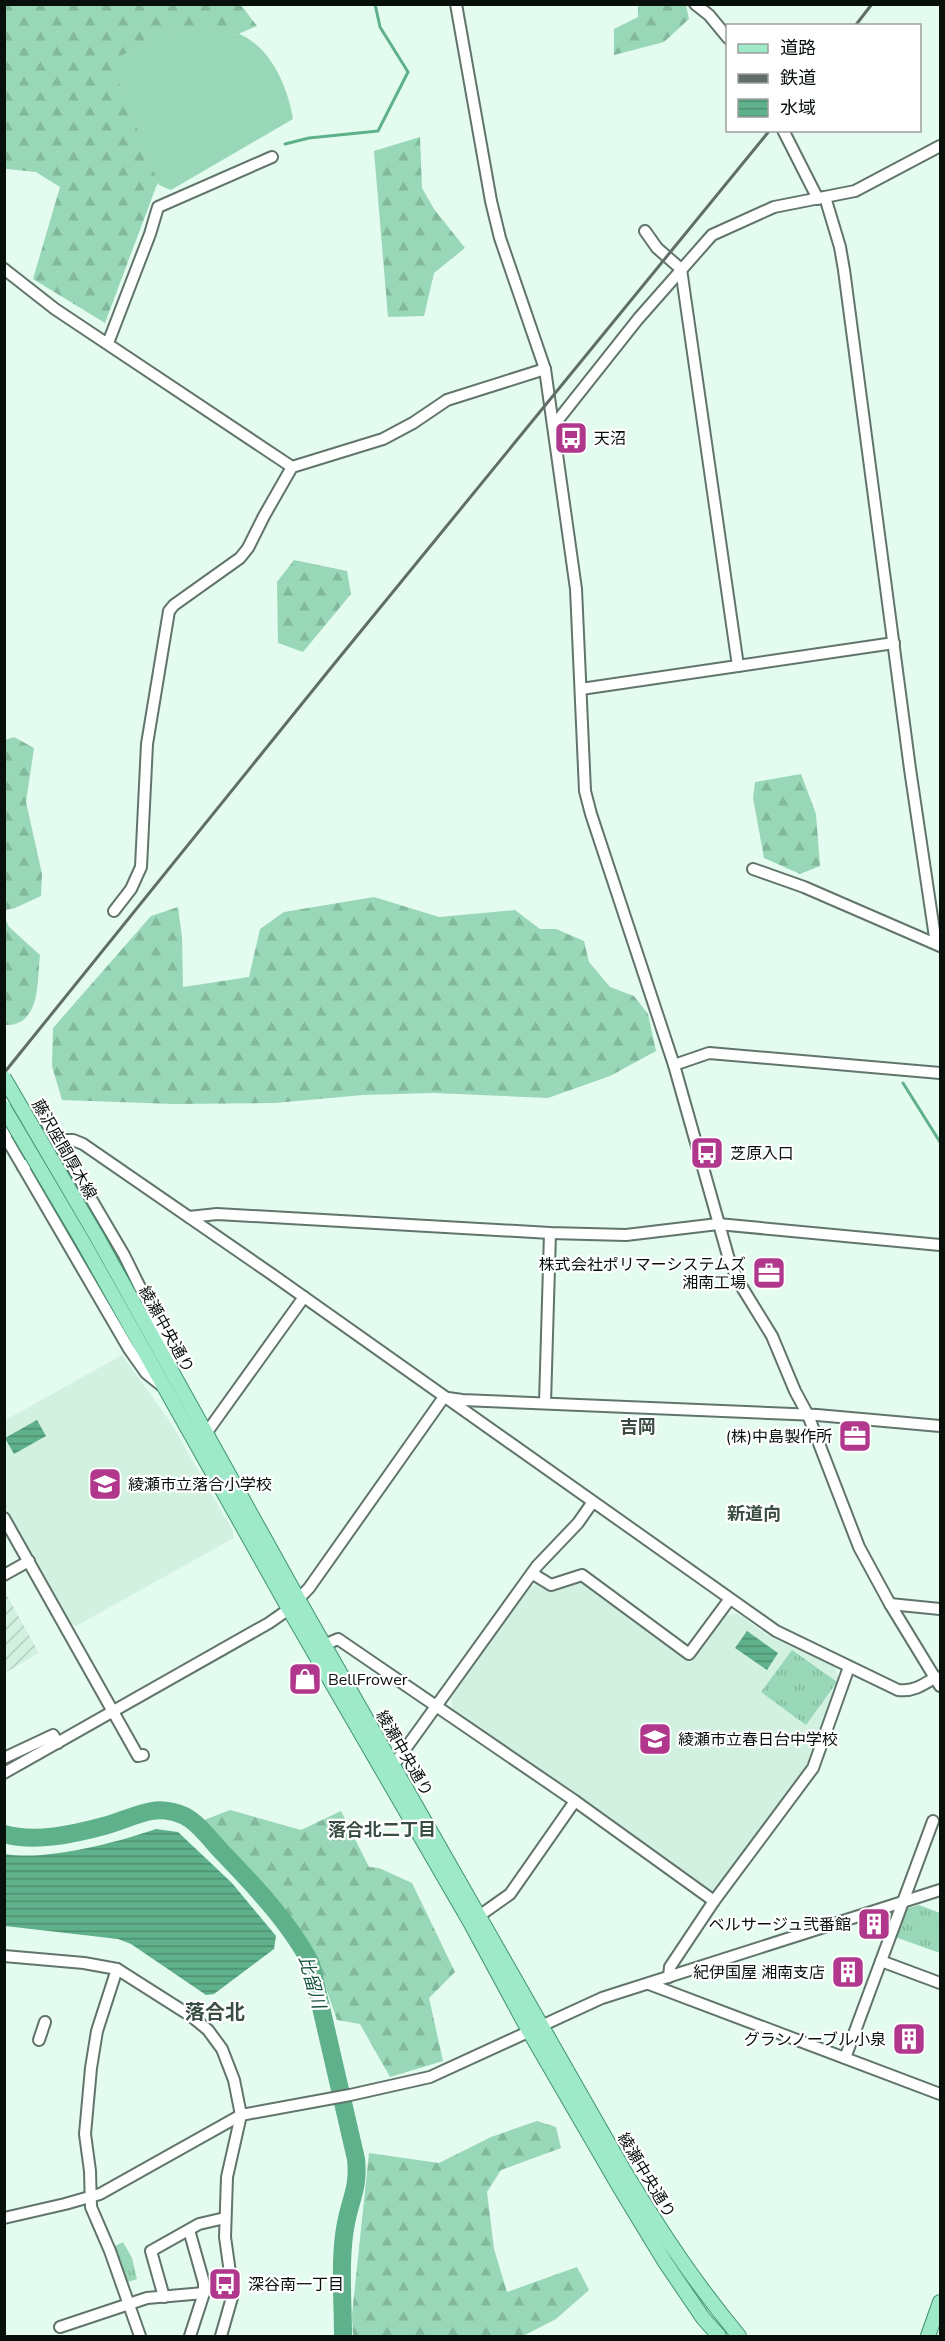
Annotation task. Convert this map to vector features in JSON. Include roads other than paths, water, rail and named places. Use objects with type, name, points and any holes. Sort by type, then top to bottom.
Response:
[{"type":"main road","name":"藤沢座間厚木線","points":[[4,1078],[97,1237]]},
{"type":"main road","name":"藤沢座間厚木線","points":[[4,1108],[83,1242]]},
{"type":"main road","name":"綾瀬中央通り","points":[[97,1237],[207,1432],[294,1605],[324,1645],[479,1916],[535,2029],[665,2262],[703,2318],[719,2337]]},
{"type":"main road","name":"綾瀬中央通り","points":[[83,1242],[164,1387],[294,1605],[470,1922],[667,2242],[697,2285],[742,2333]]},
{"type":"main road","points":[[928,2337],[940,2302]]},
{"type":"street","points":[[23,1167],[59,1144],[73,1140],[83,1144],[776,1631],[898,1690],[907,1692],[938,1681],[859,1547],[808,1415],[772,1336],[740,1284],[730,1263],[675,1065],[591,814],[585,791],[576,589],[545,369],[509,268],[496,220],[456,4]]},
{"type":"street","points":[[695,4],[709,15],[726,36]]},
{"type":"street","points":[[784,132],[822,198],[840,247],[910,769],[938,945]]},
{"type":"street","points":[[554,425],[681,269],[712,235],[774,207],[855,190],[940,147]]},
{"type":"street","points":[[108,343],[150,234],[158,207],[272,157]]},
{"type":"street","points":[[645,231],[657,248],[681,269],[738,666]]},
{"type":"street","points":[[4,269],[55,309],[292,467]]},
{"type":"street","points":[[114,911],[131,889],[141,867],[148,735],[169,611],[184,596],[240,558],[248,548],[292,467],[383,439],[413,423],[447,400],[545,369]]},
{"type":"street","points":[[581,689],[894,643]]},
{"type":"street","points":[[753,869],[804,887],[938,945]]},
{"type":"street","points":[[675,1065],[708,1053],[940,1073]]},
{"type":"street","points":[[164,1387],[146,1373],[108,1316],[6,1138],[9,1124],[31,1112],[43,1117],[124,1255],[166,1340],[175,1378]]},
{"type":"street","points":[[189,1217],[217,1214],[550,1233],[626,1235],[718,1224],[940,1245]]},
{"type":"street","points":[[545,1403],[550,1233]]},
{"type":"street","points":[[207,1432],[303,1297]]},
{"type":"street","points":[[444,1398],[808,1415],[940,1426]]},
{"type":"street","points":[[4,1773],[269,1623],[294,1605],[444,1398]]},
{"type":"street","points":[[393,1766],[537,1566],[578,1523],[592,1503]]},
{"type":"street","points":[[4,1518],[138,1755],[143,1755]]},
{"type":"street","points":[[4,1575],[30,1561]]},
{"type":"street","points":[[533,1574],[551,1585],[582,1575],[689,1654],[729,1600]]},
{"type":"street","points":[[891,1604],[940,1609]]},
{"type":"street","points":[[324,1645],[338,1639],[575,1801],[714,1901]]},
{"type":"street","points":[[669,1977],[670,1967],[714,1901],[813,1768],[849,1667]]},
{"type":"street","points":[[4,1758],[53,1735],[58,1743]]},
{"type":"street","points":[[479,1916],[510,1894],[575,1801]]},
{"type":"street","points":[[845,2058],[933,1821]]},
{"type":"street","points":[[4,2218],[89,2198],[104,2192],[241,2115],[350,2095],[430,2077],[602,1998],[903,1904],[940,1890]]},
{"type":"street","points":[[4,1956],[84,1963],[117,1969],[191,2016],[216,2040],[234,2080],[241,2115],[227,2177],[225,2246],[233,2294],[221,2337]]},
{"type":"street","points":[[881,1962],[940,1983]]},
{"type":"street","points":[[117,1969],[102,2011],[90,2068],[85,2134],[90,2171],[91,2207],[110,2251],[140,2337]]},
{"type":"street","points":[[649,1984],[940,2094]]},
{"type":"street","points":[[39,2040],[45,2022]]},
{"type":"street","points":[[164,2297],[151,2251],[199,2224],[225,2218]]},
{"type":"street","points":[[189,2230],[203,2276],[204,2293],[190,2337]]},
{"type":"street","points":[[60,2326],[127,2303],[204,2293]]},
{"type":"water","points":[[37,1420],[46,1436],[14,1454],[5,1438]]},
{"type":"water","points":[[747,1631],[778,1653],[767,1670],[735,1648]]},
{"type":"water","points":[[156,1829],[178,1832],[232,1883],[276,1936],[274,1949],[214,1994],[206,1995],[131,1944],[118,1939],[5,1926],[5,1854],[22,1856],[60,1853],[121,1840]]},
{"type":"waterway","points":[[285,144],[309,138],[378,131],[408,72],[380,27],[375,4]]},
{"type":"waterway","points":[[903,1083],[940,1142]]},
{"type":"waterway","name":"比留川","points":[[4,1834],[41,1838],[80,1832],[157,1810],[177,1813],[187,1817],[203,1830],[293,1934],[311,1964],[356,2159],[355,2185],[344,2236],[343,2336]]},
{"type":"railway","points":[[857,24],[872,4]]},
{"type":"railway","points":[[4,1073],[768,132]]},
{"type":"place","name":"天沼","points":[[571,438]]},
{"type":"place","name":"芝原入口","points":[[707,1153]]},
{"type":"place","name":"株式会社ポリマーシステムズ 湘南工場","points":[[769,1273]]},
{"type":"place","name":"(株)中島製作所","points":[[855,1436]]},
{"type":"place","name":"綾瀬市立落合小学校","points":[[105,1484]]},
{"type":"place","name":"BellFrower","points":[[305,1679]]},
{"type":"place","name":"綾瀬市立春日台中学校","points":[[655,1739]]},
{"type":"place","name":"ベルサージュ弐番館","points":[[874,1924]]},
{"type":"place","name":"紀伊国屋 湘南支店","points":[[848,1972]]},
{"type":"place","name":"グランノーブル小泉","points":[[909,2039]]},
{"type":"place","name":"深谷南一丁目","points":[[225,2284]]},
{"type":"district","name":"吉岡","points":[[638,1427]]},
{"type":"district","name":"新道向","points":[[754,1514]]},
{"type":"district","name":"落合北二丁目","points":[[382,1830]]},
{"type":"district","name":"落合北","points":[[215,2012]]}]
